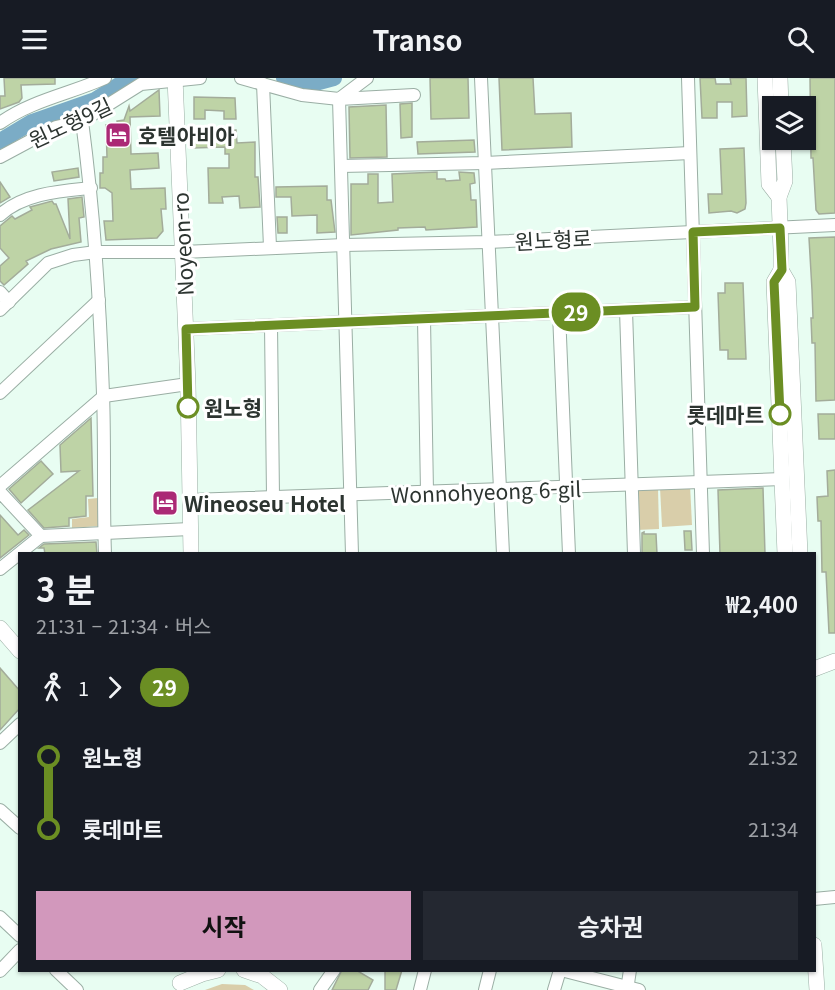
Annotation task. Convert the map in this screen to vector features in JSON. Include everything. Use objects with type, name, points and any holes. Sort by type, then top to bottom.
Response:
[{"type":"main road","points":[[765,78],[769,184],[779,197]]},
{"type":"main road","points":[[780,78],[781,96]]},
{"type":"main road","name":"Noyeon-ro","points":[[175,79],[188,384],[191,552]]},
{"type":"main road","points":[[783,150],[785,181],[779,197],[780,228],[782,270],[788,282],[800,552]]},
{"type":"main road","points":[[782,270],[774,282],[785,552]]},
{"type":"main road","points":[[1,630],[18,649]]},
{"type":"main road","points":[[816,668],[835,661]]},
{"type":"main road","points":[[816,968],[818,990]]},
{"type":"main road","points":[[180,981],[210,972]]},
{"type":"main road","points":[[250,972],[262,976],[281,990]]},
{"type":"main road","points":[[269,972],[281,990]]},
{"type":"street","points":[[0,123],[11,114],[105,78]]},
{"type":"street","name":"원노형9길","points":[[0,157],[56,127],[82,121],[141,84],[200,78]]},
{"type":"street","points":[[241,78],[302,95],[339,99],[414,95]]},
{"type":"street","points":[[339,99],[367,78]]},
{"type":"street","points":[[481,78],[503,552]]},
{"type":"street","points":[[688,78],[703,552]]},
{"type":"street","points":[[263,84],[270,247]]},
{"type":"street","points":[[339,99],[352,552]]},
{"type":"street","points":[[82,121],[91,188],[99,300],[104,396],[105,552]]},
{"type":"street","points":[[341,166],[485,163],[690,153]]},
{"type":"street","points":[[0,215],[6,209],[43,194],[91,188]]},
{"type":"street","name":"원노형로","points":[[4,306],[48,263],[73,255],[96,252],[183,252],[270,247],[488,242],[835,225]]},
{"type":"street","points":[[0,292],[4,306]]},
{"type":"street","points":[[0,393],[99,300]]},
{"type":"street","points":[[186,329],[695,307]]},
{"type":"street","points":[[626,310],[634,552]]},
{"type":"street","points":[[558,313],[569,552]]},
{"type":"street","points":[[424,319],[428,492]]},
{"type":"street","points":[[271,325],[273,497]]},
{"type":"street","points":[[0,486],[104,396],[188,384]]},
{"type":"street","name":"Wonnohyeong 6-gil","points":[[190,500],[782,479]]},
{"type":"street","points":[[0,492],[41,536]]},
{"type":"street","points":[[21,552],[41,536],[190,530]]},
{"type":"street","points":[[0,569],[18,555]]},
{"type":"street","points":[[0,743],[18,726]]},
{"type":"street","points":[[0,810],[18,826]]},
{"type":"street","points":[[816,899],[835,897]]},
{"type":"street","points":[[0,917],[18,934]]},
{"type":"street","points":[[0,971],[18,952]]},
{"type":"street","points":[[58,972],[77,990]]},
{"type":"street","points":[[320,990],[333,972]]},
{"type":"street","points":[[420,990],[424,972]]},
{"type":"street","points":[[485,990],[490,972]]},
{"type":"street","points":[[554,990],[559,972]]},
{"type":"street","points":[[568,972],[632,989],[630,972]]},
{"type":"shaded area","points":[[690,485],[692,525],[662,527],[660,487]]},
{"type":"shaded area","points":[[658,488],[659,529],[636,530],[635,489]]},
{"type":"shaded area","points":[[98,498],[99,526],[72,528],[72,519],[89,517],[88,499]]},
{"type":"shaded area","points":[[222,984],[245,985],[254,990],[205,990]]},
{"type":"building","points":[[4,78],[55,78],[55,84],[21,85],[22,98],[19,102],[0,109],[0,96],[5,96]]},
{"type":"building","points":[[430,78],[468,78],[469,118],[431,119]]},
{"type":"building","points":[[499,78],[533,78],[535,114],[571,113],[572,147],[502,150]]},
{"type":"building","points":[[700,78],[715,78],[716,84],[731,84],[730,78],[746,78],[747,116],[732,117],[732,102],[717,102],[717,118],[702,118]]},
{"type":"building","points":[[810,78],[835,78],[835,213],[819,214],[816,210],[811,150],[816,150],[816,96],[810,96]]},
{"type":"building","points":[[159,90],[160,116],[130,117],[131,154],[158,153],[159,168],[130,170],[131,189],[165,188],[166,209],[161,209],[163,231],[157,238],[106,240],[104,221],[113,221],[112,193],[105,188],[100,188],[103,157],[107,157],[106,125],[118,124],[117,121],[124,120],[129,106],[130,111]]},
{"type":"building","points":[[194,97],[235,98],[236,119],[224,119],[224,111],[205,110],[205,119],[194,119]]},
{"type":"building","points":[[412,103],[412,137],[401,138],[400,104]]},
{"type":"building","points":[[386,105],[387,157],[350,158],[349,107]]},
{"type":"building","points":[[236,130],[237,143],[255,142],[255,177],[258,177],[260,207],[240,208],[239,196],[222,197],[223,203],[209,203],[208,168],[229,168],[229,154],[225,154],[225,147],[193,148],[192,132]]},
{"type":"building","points":[[474,140],[475,152],[418,154],[417,142]]},
{"type":"building","points":[[744,148],[745,209],[737,213],[731,211],[709,213],[708,194],[722,194],[720,149]]},
{"type":"building","points":[[78,168],[79,177],[54,181],[52,172]]},
{"type":"building","points":[[437,172],[437,179],[446,181],[460,180],[459,172],[474,173],[475,183],[470,184],[471,200],[476,200],[477,227],[426,230],[425,227],[398,228],[398,230],[351,235],[351,184],[368,184],[368,174],[378,174],[378,203],[393,202],[392,174]]},
{"type":"building","points":[[0,182],[10,197],[0,203]]},
{"type":"building","points":[[327,186],[327,200],[331,200],[335,232],[317,233],[317,215],[292,216],[291,197],[276,197],[276,187]]},
{"type":"building","points":[[82,197],[84,217],[79,218],[81,242],[51,249],[26,261],[28,264],[4,285],[0,281],[0,266],[9,258],[0,248],[0,226],[12,216],[15,219],[32,210],[30,207],[52,201],[56,204],[70,239],[68,199]]},
{"type":"building","points":[[277,217],[287,217],[287,233],[278,233]]},
{"type":"building","points":[[835,237],[835,400],[816,401],[809,238]]},
{"type":"building","points":[[725,283],[743,283],[746,359],[728,359],[728,350],[720,350],[718,293],[725,293]]},
{"type":"building","points":[[818,414],[835,414],[835,439],[819,439]]},
{"type":"building","points":[[91,418],[93,496],[86,496],[86,516],[69,518],[69,526],[44,528],[28,510],[79,471],[61,472],[60,445]]},
{"type":"building","points":[[41,461],[53,474],[21,503],[9,489]]},
{"type":"building","points":[[835,470],[835,633],[829,633],[826,572],[822,572],[821,521],[818,521],[817,497],[828,496],[827,471]]},
{"type":"building","points":[[763,488],[765,552],[720,552],[718,490]]},
{"type":"building","points":[[0,515],[18,535],[24,530],[29,535],[0,558]]},
{"type":"building","points":[[684,531],[691,531],[692,550],[685,550]]},
{"type":"building","points":[[642,533],[656,534],[657,552],[642,552]]},
{"type":"building","points":[[96,542],[97,552],[45,552],[44,548],[39,548],[44,544]]},
{"type":"building","points":[[0,668],[18,689],[18,710],[0,730]]},
{"type":"building","points":[[341,972],[359,972],[373,980],[368,990],[332,990]]},
{"type":"building","points":[[385,972],[401,972],[396,990],[385,990]]},
{"type":"waterway","points":[[0,141],[32,122],[95,100],[130,78]]},
{"type":"waterway","points":[[284,78],[308,85],[334,78]]},
{"type":"bus line","name":"29","points":[[188,407],[186,329],[695,307],[693,232],[780,228],[782,270],[774,282],[780,414]]},
{"type":"place","name":"호텔아비아","points":[[118,135]]},
{"type":"place","name":"원노형","points":[[188,407]]},
{"type":"place","name":"롯데마트","points":[[780,414]]},
{"type":"place","name":"Wineoseu Hotel","points":[[165,503]]}]
